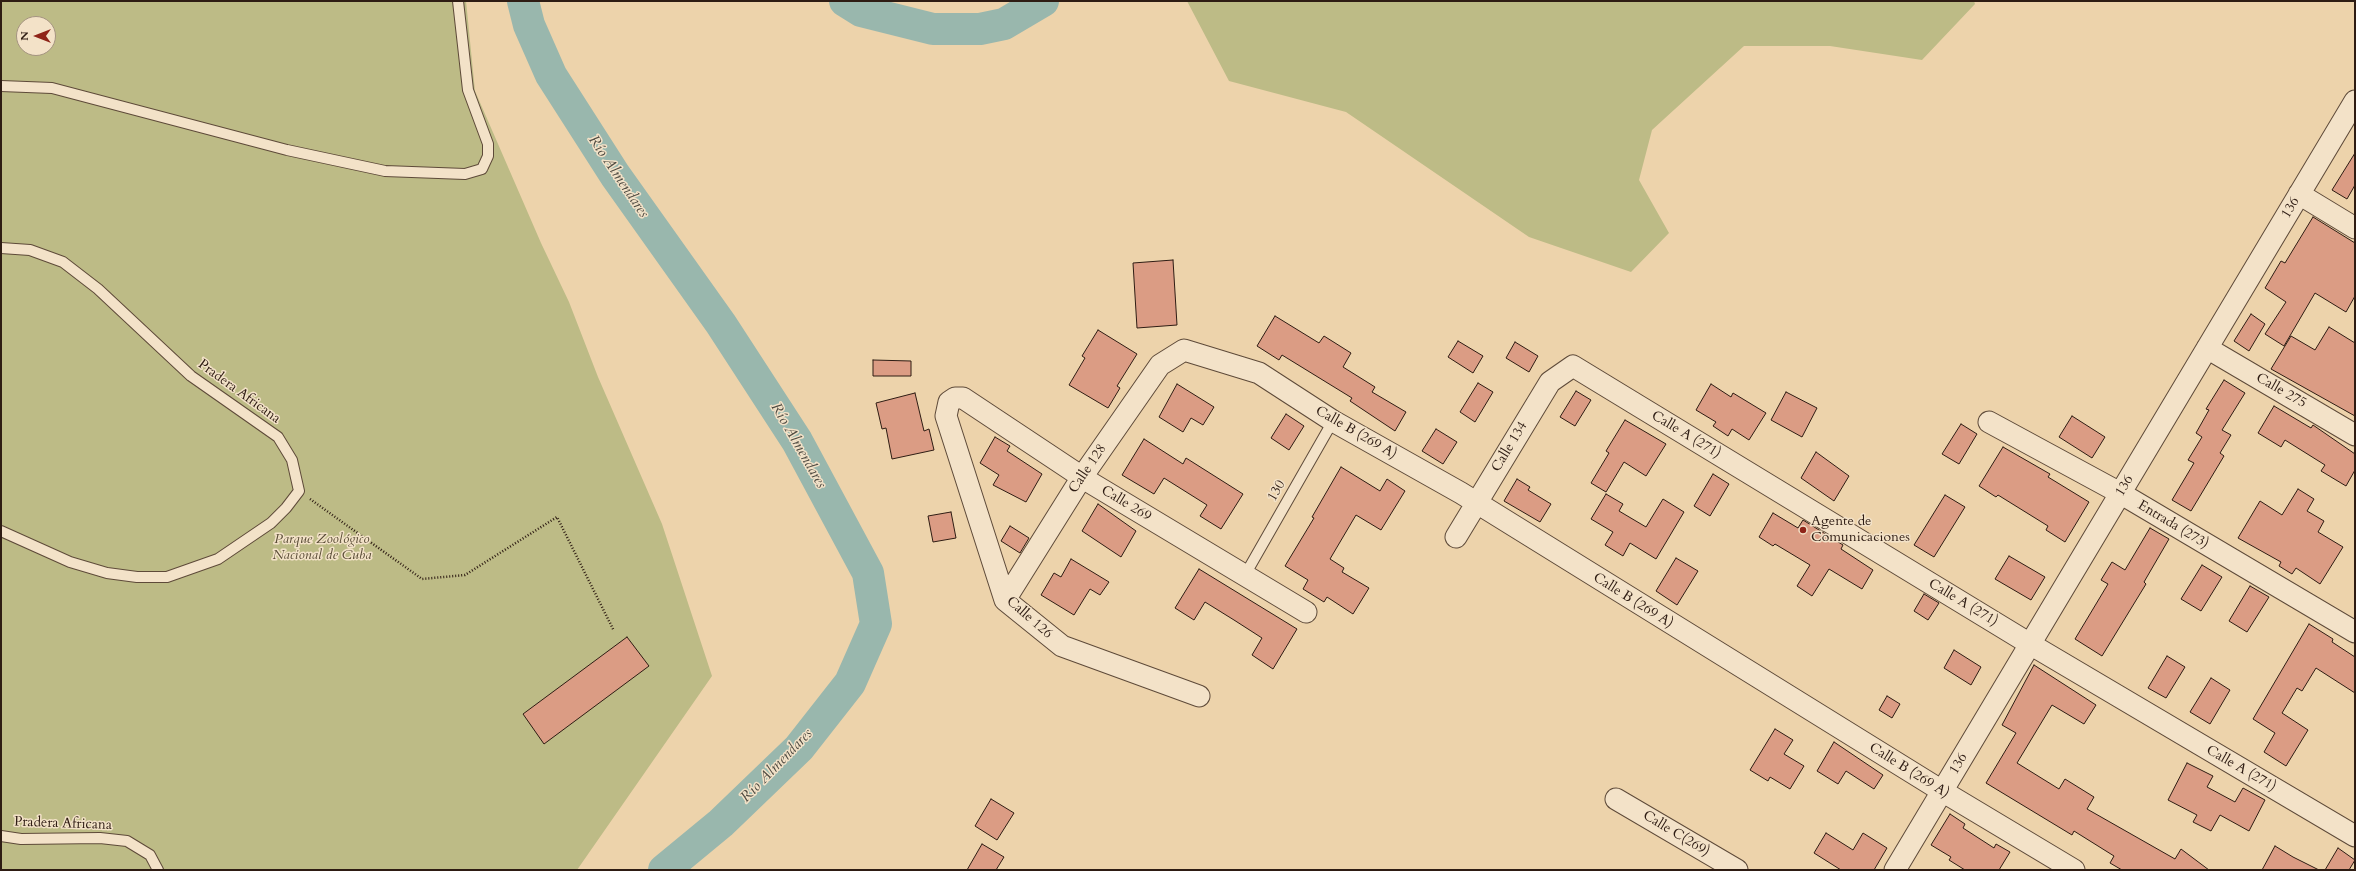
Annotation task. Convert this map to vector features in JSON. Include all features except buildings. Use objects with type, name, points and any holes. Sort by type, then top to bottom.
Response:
[{"type":"street","name":"136","points":[[1895,870],[2355,101]]},
{"type":"street","points":[[2299,194],[2355,228]]},
{"type":"street","name":"Calle 275","points":[[2207,348],[2355,435]]},
{"type":"street","name":"Calle B (269 A)","points":[[1184,350],[1259,373],[1333,421],[1461,493],[1475,504],[1942,792],[2074,870]]},
{"type":"street","name":"Calle 128","points":[[1005,600],[1082,477],[1160,365],[1184,350]]},
{"type":"street","name":"Calle 134","points":[[1456,537],[1550,382],[1573,366]]},
{"type":"street","name":"Calle A (271)","points":[[1573,366],[2030,644],[2355,836]]},
{"type":"street","name":"Calle 269","points":[[949,402],[955,398],[963,398],[1082,477],[1306,612]]},
{"type":"street","name":"Calle 126","points":[[949,402],[946,416],[1005,600],[1062,646],[1199,696]]},
{"type":"street","name":"Entrada (273)","points":[[1989,422],[2120,493],[2355,632]]},
{"type":"street","name":"Calle C(269)","points":[[1616,798],[1737,870]]},
{"type":"lane","points":[[1,86],[52,88],[287,150],[385,171],[465,174],[482,169],[488,156],[488,144],[468,90],[458,1]]},
{"type":"lane","name":"Pradera Africana","points":[[1,248],[30,250],[63,262],[98,289],[191,376],[278,437],[292,460],[299,491]]},
{"type":"lane","name":"130","points":[[1245,575],[1333,421]]},
{"type":"lane","points":[[1,531],[70,562],[107,573],[137,577],[167,577],[218,559],[271,523],[286,508],[299,491]]},
{"type":"lane","name":"Pradera Africana","points":[[1,836],[21,839],[100,838],[127,841],[150,855],[158,870]]},
{"type":"path","points":[[299,491],[422,580],[465,575],[557,517],[614,631]]},
{"type":"green space","name":"Parque Zoológico Nacional de Cuba","points":[[1,1],[466,1],[475,91],[541,243],[569,302],[598,377],[662,524],[712,676],[577,870],[1,870]]},
{"type":"green space","points":[[1187,1],[1974,1],[1975,4],[1922,60],[1830,46],[1744,46],[1652,130],[1639,180],[1669,233],[1631,272],[1529,237],[1346,112],[1229,81]]},
{"type":"waterway","name":"Río Almendares","points":[[523,1],[529,25],[551,75],[615,175],[721,324],[797,441],[868,573],[876,624],[850,683],[799,748],[721,823],[664,870]]},
{"type":"waterway","name":"Río Almendares","points":[[845,1],[861,11],[933,29],[980,29],[1004,24],[1043,1]]},
{"type":"place","name":"Agente de Comunicaciones","points":[[1803,530]]}]
